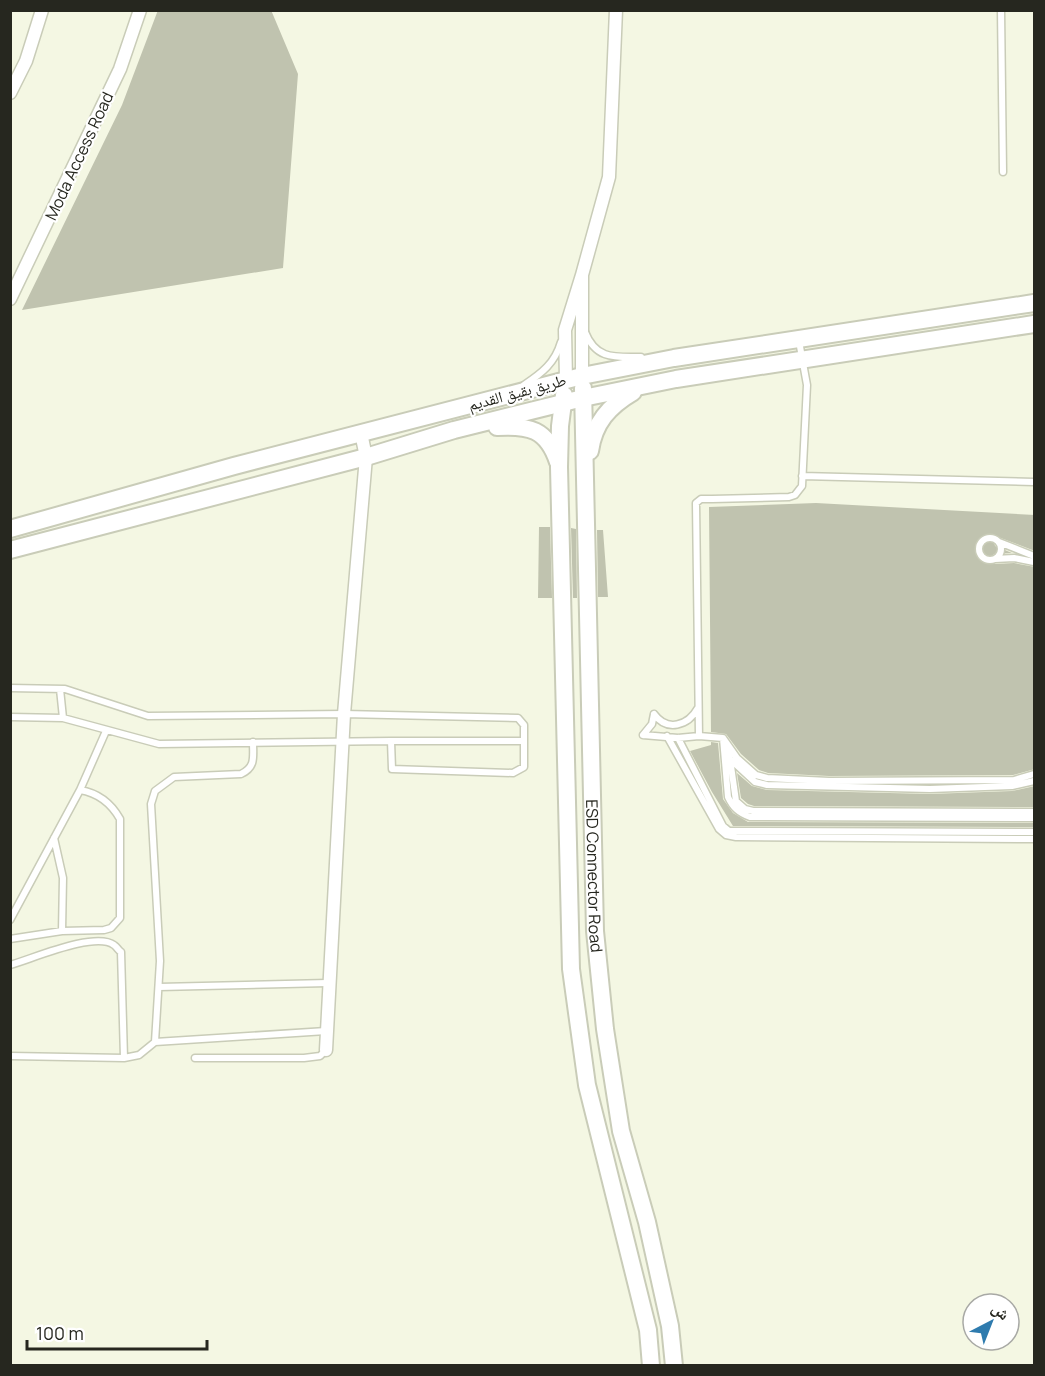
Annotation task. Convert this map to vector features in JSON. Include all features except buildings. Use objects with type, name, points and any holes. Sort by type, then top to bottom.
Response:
[{"type":"main road","name":"طريق بقيق القديم","points":[[10,529],[234,466],[574,378],[674,358],[1035,303]]},
{"type":"main road","name":"طريق بقيق القديم","points":[[10,550],[366,457],[454,430],[583,398],[653,384],[1035,324]]},
{"type":"main road","name":"ESD Connector Road","points":[[574,378],[583,398],[595,931],[605,1029],[621,1131],[647,1222],[670,1326],[674,1365]]},
{"type":"main road","name":"ESD Connector Road","points":[[574,378],[563,403],[560,426],[571,969],[587,1085],[648,1330],[651,1365]]},
{"type":"main road","points":[[585,491],[592,436],[601,419],[611,406],[632,392],[653,384]]},
{"type":"main road","points":[[454,430],[526,427],[545,438],[553,448],[560,466]]},
{"type":"main road","points":[[566,727],[590,726]]},
{"type":"street","points":[[10,93],[26,61],[42,10]]},
{"type":"street","name":"Moda Access Road","points":[[10,299],[120,69],[140,10]]},
{"type":"street","points":[[574,378],[565,330],[609,177],[616,10]]},
{"type":"street","points":[[574,378],[582,324],[582,275]]},
{"type":"street","points":[[326,1050],[342,741],[366,457],[361,433]]},
{"type":"lane","points":[[1001,10],[1003,172]]},
{"type":"lane","points":[[582,324],[590,343],[603,354],[612,357],[674,358]]},
{"type":"lane","points":[[508,395],[547,368],[558,352],[565,330]]},
{"type":"lane","points":[[699,736],[696,503],[701,499],[795,495],[802,486],[807,385],[798,339]]},
{"type":"lane","points":[[802,477],[1035,482]]},
{"type":"lane","points":[[995,559],[1002,547],[995,538],[986,538],[979,546],[981,556],[985,559],[995,559],[1014,558],[1035,562]]},
{"type":"lane","points":[[999,542],[1035,556]]},
{"type":"lane","points":[[10,688],[60,689],[148,716],[344,714],[518,718],[524,725],[524,767],[513,773],[392,769],[391,741]]},
{"type":"lane","points":[[60,689],[63,718]]},
{"type":"lane","points":[[699,708],[681,725],[662,722],[654,714],[652,724],[643,735],[723,738]]},
{"type":"lane","points":[[10,717],[63,718],[159,744],[524,741]]},
{"type":"lane","points":[[10,920],[80,790],[106,731]]},
{"type":"lane","points":[[667,736],[719,829],[726,835],[1035,839]]},
{"type":"lane","points":[[678,738],[723,826],[729,831],[1035,832]]},
{"type":"lane","points":[[723,738],[730,759],[736,801],[745,809],[753,811],[1035,812]]},
{"type":"lane","points":[[723,738],[737,759],[756,775],[767,778],[829,781],[1014,780],[1035,774]]},
{"type":"lane","points":[[723,738],[728,797],[732,806],[740,813],[750,817],[1035,818]]},
{"type":"lane","points":[[155,1042],[160,962],[151,804],[155,791],[174,777],[241,774],[249,770],[253,765],[253,742]]},
{"type":"lane","points":[[730,759],[755,782],[767,785],[930,789],[1012,786],[1035,781]]},
{"type":"lane","points":[[10,939],[62,931],[111,928],[120,918],[120,819],[115,810],[100,797],[92,792],[80,790]]},
{"type":"lane","points":[[54,838],[64,890],[62,931]]},
{"type":"lane","points":[[10,965],[76,944],[107,942],[115,945],[120,952],[124,1058]]},
{"type":"lane","points":[[159,987],[328,983]]},
{"type":"lane","points":[[10,1056],[124,1058],[139,1054],[155,1042],[326,1032]]},
{"type":"lane","points":[[195,1058],[304,1058],[320,1056],[326,1050]]}]
